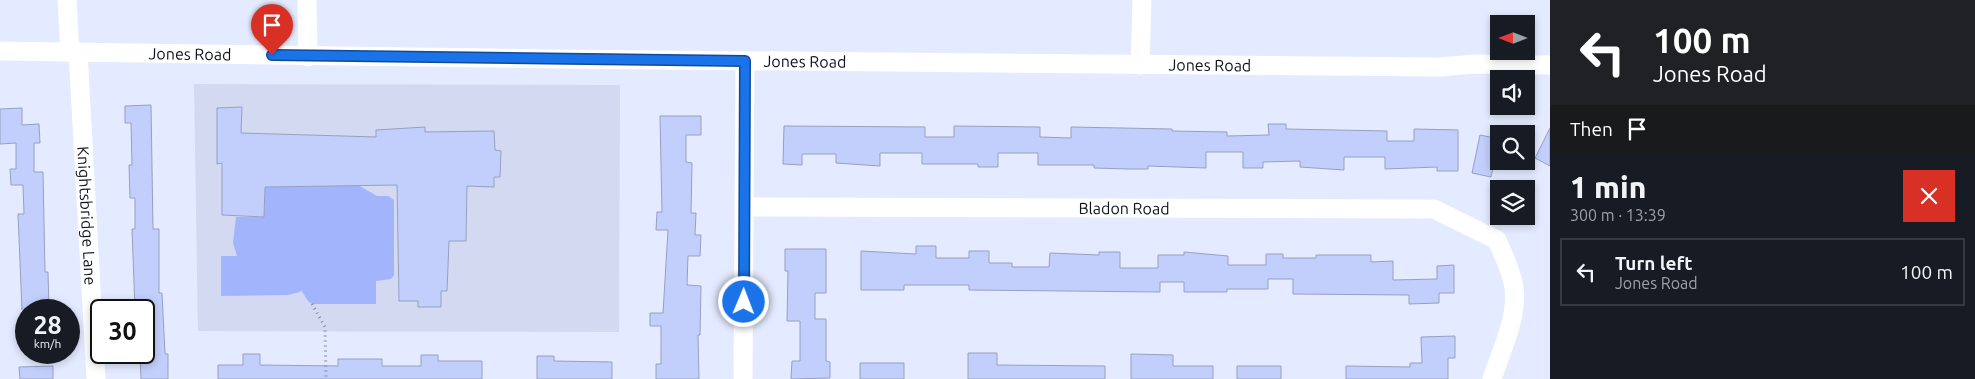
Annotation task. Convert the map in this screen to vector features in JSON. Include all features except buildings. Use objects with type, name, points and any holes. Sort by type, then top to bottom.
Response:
[{"type":"street","name":"Knightsbridge Lane","points":[[67,0],[74,52],[96,379]]},
{"type":"street","points":[[307,0],[308,57]]},
{"type":"street","points":[[1140,65],[1142,0]]},
{"type":"street","name":"Jones Road","points":[[0,51],[206,53],[308,57],[1140,65],[1440,67],[1475,64],[1550,65]]},
{"type":"street","points":[[743,379],[745,61]]},
{"type":"street","name":"Bladon Road","points":[[745,207],[1434,209],[1497,240],[1511,274],[1515,300],[1513,315],[1492,379]]},
{"type":"path","points":[[312,304],[325,327],[326,379]]},
{"type":"shaded area","points":[[194,84],[620,85],[619,332],[198,331]]},
{"type":"shaded area","points":[[358,185],[377,196],[388,196],[394,200],[394,275],[391,279],[376,281],[376,304],[312,304],[301,290],[300,292],[288,295],[221,296],[221,256],[237,256],[233,243],[236,217],[264,217],[265,187]]},
{"type":"route","points":[[272,55],[308,57],[745,61],[744,302]]}]
